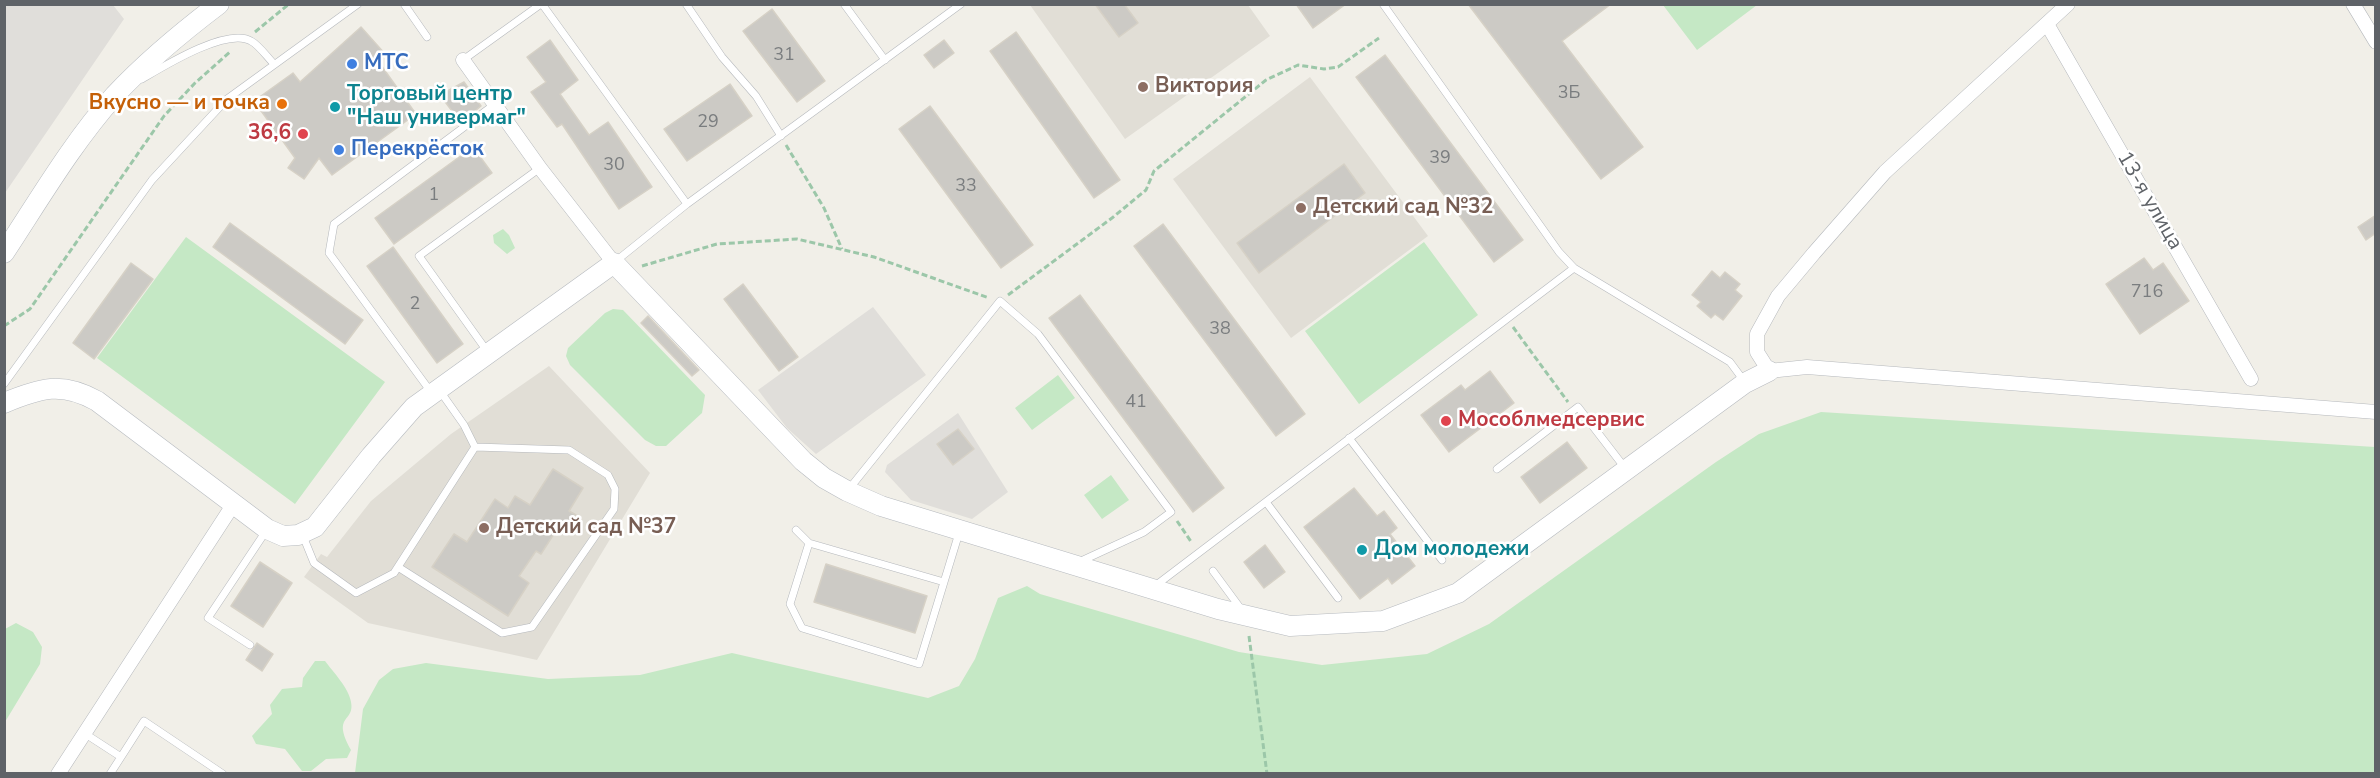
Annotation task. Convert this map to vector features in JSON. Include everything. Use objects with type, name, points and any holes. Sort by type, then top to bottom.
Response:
[{"type":"street","points":[[4,254],[58,172],[115,96],[155,56],[219,4]]},
{"type":"street","points":[[1768,370],[1757,352],[1757,334],[1778,296],[1885,172],[2068,4]]},
{"type":"street","points":[[2353,4],[2376,42]]},
{"type":"street","name":"13-я улица","points":[[2047,24],[2251,378]]},
{"type":"street","points":[[463,60],[540,168],[620,270],[785,445],[824,478],[881,506],[1151,589],[1290,626],[1383,621],[1458,593],[1745,383],[1768,370],[1807,368],[2376,412]]},
{"type":"street","points":[[4,403],[26,394],[58,387],[80,391],[97,401],[267,529],[282,536],[302,534],[315,527],[414,407],[489,353],[620,270]]},
{"type":"street","points":[[58,774],[233,505]]},
{"type":"lane","points":[[4,384],[153,180],[227,99],[358,4]]},
{"type":"lane","points":[[404,4],[427,37]]},
{"type":"lane","points":[[463,60],[542,4],[687,204]]},
{"type":"lane","points":[[686,4],[722,57],[756,96],[781,136]]},
{"type":"lane","points":[[844,4],[885,60]]},
{"type":"lane","points":[[620,270],[687,204],[962,4]]},
{"type":"lane","points":[[1383,4],[1559,252],[1574,268],[1730,362],[1745,383]]},
{"type":"lane","points":[[115,96],[163,66],[216,42],[234,37],[250,40],[274,64]]},
{"type":"lane","points":[[475,447],[464,425],[435,391],[329,253],[334,224],[495,105]]},
{"type":"lane","points":[[489,353],[418,256],[540,168]]},
{"type":"lane","points":[[1151,589],[1574,268]]},
{"type":"lane","points":[[847,491],[1000,301],[1038,334],[1171,512],[1144,532],[1071,565]]},
{"type":"lane","points":[[1497,469],[1578,407],[1626,470]]},
{"type":"lane","points":[[1349,438],[1442,560]]},
{"type":"lane","points":[[398,567],[502,633],[532,627],[614,508],[615,489],[608,475],[569,450],[475,447]]},
{"type":"lane","points":[[302,534],[314,563],[356,593],[394,573],[475,447]]},
{"type":"lane","points":[[1266,502],[1338,598]]},
{"type":"lane","points":[[250,645],[208,618],[267,529]]},
{"type":"lane","points":[[796,530],[809,543],[944,582]]},
{"type":"lane","points":[[809,543],[790,604],[802,628],[919,664],[960,531]]},
{"type":"lane","points":[[1213,571],[1246,616]]},
{"type":"lane","points":[[110,774],[144,721],[223,774]]},
{"type":"lane","points":[[84,733],[121,757]]},
{"type":"path","points":[[4,326],[30,309],[164,116],[195,83],[289,4]]},
{"type":"path","points":[[620,270],[635,268],[717,244],[797,239],[874,257],[1000,301],[1146,190],[1154,171],[1266,80],[1298,65],[1324,69],[1338,67],[1379,38]]},
{"type":"path","points":[[781,136],[824,208],[842,249]]},
{"type":"path","points":[[1507,319],[1575,410]]},
{"type":"path","points":[[1246,616],[1256,672],[1259,726],[1267,774]]},
{"type":"shaded area","points":[[5,4],[113,5],[124,19],[5,193]]},
{"type":"shaded area","name":"Виктория","points":[[1030,5],[1248,5],[1270,36],[1125,139]]},
{"type":"shaded area","name":"Детский сад №32","points":[[1310,77],[1428,236],[1291,338],[1173,179]]},
{"type":"shaded area","points":[[873,307],[926,375],[816,454],[787,428],[758,390]]},
{"type":"shaded area","name":"Детский сад №37","points":[[549,366],[650,473],[537,660],[368,623],[304,577],[321,554],[327,557],[371,501],[451,434]]},
{"type":"shaded area","points":[[958,413],[1008,492],[972,519],[911,500],[885,472],[887,465]]},
{"type":"green space","points":[[1663,5],[1757,5],[1697,50]]},
{"type":"green space","points":[[503,229],[509,235],[515,248],[507,254],[494,243],[493,235]]},
{"type":"green space","points":[[186,237],[385,382],[295,504],[97,358]]},
{"type":"green space","points":[[1424,242],[1478,315],[1359,404],[1305,331]]},
{"type":"green space","points":[[613,309],[623,310],[705,395],[702,413],[666,446],[656,446],[645,440],[570,365],[566,356],[568,348],[605,313]]},
{"type":"green space","points":[[1058,375],[1075,398],[1032,430],[1015,408]]},
{"type":"green space","points":[[1821,412],[2375,447],[2375,773],[355,773],[363,709],[379,680],[393,669],[426,663],[548,679],[640,675],[732,653],[928,698],[959,686],[975,659],[998,598],[1027,586],[1040,594],[1239,652],[1322,665],[1427,654],[1489,624],[1716,462],[1759,434]]},
{"type":"green space","points":[[1111,475],[1129,500],[1102,519],[1084,495]]},
{"type":"green space","points":[[16,623],[33,632],[42,647],[40,664],[5,722],[5,629]]},
{"type":"green space","points":[[315,661],[325,661],[350,697],[351,709],[343,730],[351,750],[347,758],[326,759],[311,771],[302,771],[285,749],[256,744],[252,736],[272,714],[270,705],[282,689],[302,687],[303,678]]},
{"type":"building","points":[[1095,4],[1124,4],[1138,23],[1119,37]]},
{"type":"building","points":[[1296,4],[1346,4],[1313,28]]},
{"type":"building","points":[[1468,4],[1611,4],[1562,41],[1643,147],[1601,179]]},
{"type":"building","points":[[772,9],[825,81],[797,102],[743,31]]},
{"type":"building","name":"Торговый центр \"Наш универмаг\"","points":[[361,27],[386,55],[378,61],[416,114],[332,175],[319,158],[304,179],[288,168],[295,158],[254,101],[293,73],[300,82]]},
{"type":"building","points":[[1016,32],[1120,180],[1094,198],[990,51]]},
{"type":"building","points":[[550,40],[578,80],[560,94],[589,135],[608,122],[652,187],[619,209],[562,124],[557,127],[531,92],[546,82],[527,57]]},
{"type":"building","points":[[944,40],[954,53],[934,68],[924,55]]},
{"type":"building","points":[[1385,55],[1523,240],[1494,262],[1356,77]]},
{"type":"building","points":[[464,82],[481,106],[461,123],[440,95]]},
{"type":"building","points":[[730,84],[752,116],[687,161],[664,129]]},
{"type":"building","points":[[930,106],[1033,245],[1001,268],[899,129]]},
{"type":"building","points":[[473,147],[492,173],[394,244],[375,218]]},
{"type":"building","points":[[1344,164],[1365,193],[1259,273],[1237,243]]},
{"type":"building","points":[[2376,215],[2376,233],[2366,240],[2358,227]]},
{"type":"building","points":[[230,223],[363,320],[345,344],[213,247]]},
{"type":"building","points":[[1163,224],[1305,414],[1276,436],[1134,246]]},
{"type":"building","points":[[393,247],[463,344],[437,363],[367,266]]},
{"type":"building","points":[[2144,258],[2153,270],[2163,263],[2189,301],[2140,334],[2106,284]]},
{"type":"building","points":[[131,263],[153,279],[94,359],[73,343]]},
{"type":"building","points":[[1712,271],[1720,278],[1725,272],[1740,284],[1735,290],[1742,296],[1723,320],[1715,314],[1711,318],[1697,306],[1701,302],[1692,295]]},
{"type":"building","points":[[743,284],[798,357],[779,371],[724,299]]},
{"type":"building","points":[[1080,295],[1224,488],[1193,512],[1049,318]]},
{"type":"building","points":[[648,316],[699,370],[692,376],[641,323]]},
{"type":"building","points":[[1490,371],[1514,403],[1449,452],[1421,415],[1461,385],[1465,390]]},
{"type":"building","points":[[958,429],[974,449],[953,465],[937,444]]},
{"type":"building","points":[[1567,442],[1587,468],[1540,503],[1521,477]]},
{"type":"building","points":[[553,469],[583,488],[569,511],[576,515],[566,531],[559,526],[541,554],[536,551],[519,576],[529,583],[508,616],[432,567],[454,534],[467,542],[495,499],[508,508],[515,496],[530,505]]},
{"type":"building","name":"Дом молодежи","points":[[1354,488],[1377,516],[1384,511],[1397,528],[1390,534],[1415,566],[1392,584],[1388,578],[1360,599],[1304,527]]},
{"type":"building","points":[[1265,545],[1285,572],[1264,588],[1244,562]]},
{"type":"building","points":[[260,562],[292,583],[263,627],[231,606]]},
{"type":"building","points":[[826,564],[927,596],[915,633],[814,602]]},
{"type":"building","points":[[257,643],[273,654],[262,671],[246,660]]},
{"type":"place","name":"МТС","points":[[352,64]]},
{"type":"place","name":"Виктория","points":[[1143,87]]},
{"type":"place","name":"Вкусно — и точка","points":[[282,104]]},
{"type":"place","name":"Торговый центр \"Наш универмаг\"","points":[[335,107]]},
{"type":"place","name":"36,6","points":[[303,134]]},
{"type":"place","name":"Перекрёсток","points":[[339,150]]},
{"type":"place","name":"Детский сад №32","points":[[1301,208]]},
{"type":"place","name":"Мособлмедсервис","points":[[1446,421]]},
{"type":"place","name":"Детский сад №37","points":[[484,528]]},
{"type":"place","name":"Дом молодежи","points":[[1362,550]]}]
